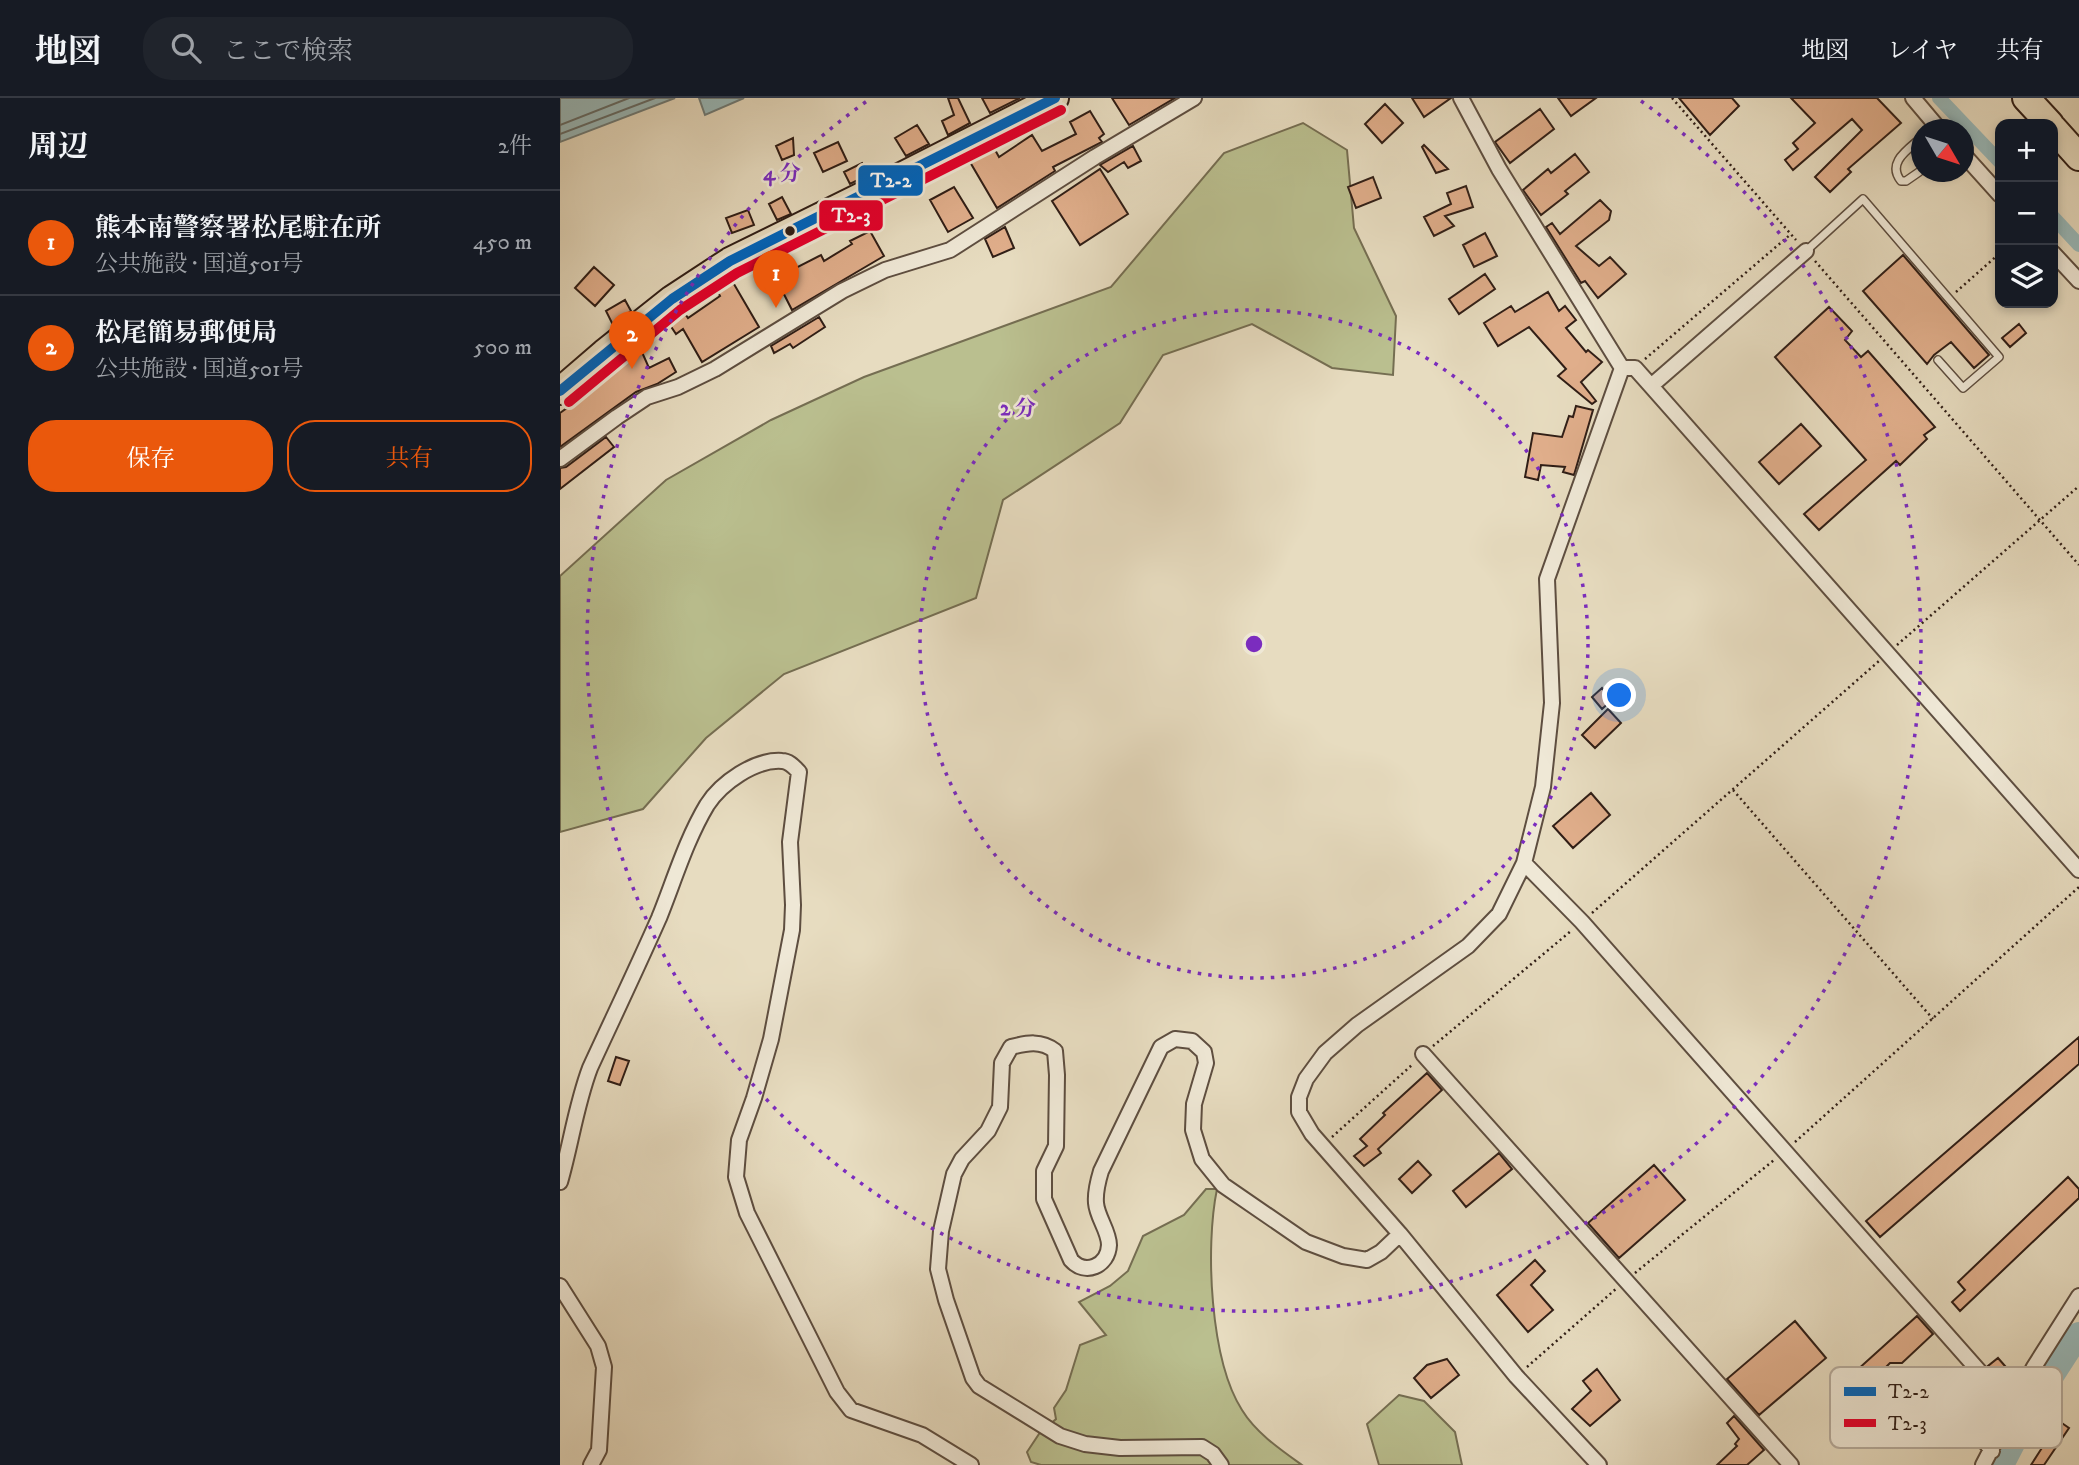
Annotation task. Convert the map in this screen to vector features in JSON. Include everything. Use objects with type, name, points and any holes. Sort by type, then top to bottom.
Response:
[{"type":"highway","points":[[560,391],[604,352],[672,299],[730,261],[1055,98]]},
{"type":"highway","points":[[2026,98],[2045,119]]},
{"type":"highway","points":[[2058,134],[2079,157]]},
{"type":"street","points":[[560,459],[647,397],[678,387],[715,369],[842,291],[885,270],[950,250],[1095,157],[1194,98]]},
{"type":"street","points":[[1461,98],[1499,169],[1628,368],[1651,386],[2079,870]]},
{"type":"street","points":[[1913,98],[1928,119]]},
{"type":"street","points":[[1974,166],[1995,189]]},
{"type":"street","points":[[1651,386],[1805,251]]},
{"type":"street","points":[[2058,258],[2079,281]]},
{"type":"street","points":[[1599,1465],[1516,1376],[1400,1234],[1311,1134],[1299,1112],[1299,1097],[1306,1079],[1325,1053],[1357,1025],[1482,934],[1499,914],[1524,863],[1543,788],[1552,703],[1547,579],[1628,368]]},
{"type":"street","points":[[560,1182],[581,1093],[590,1068],[707,804],[725,784],[753,766],[783,761],[791,764],[799,772],[790,842],[792,930],[771,1039],[739,1140],[736,1177],[747,1213],[837,1392],[850,1410],[922,1436],[971,1465]]},
{"type":"street","points":[[1524,863],[1582,922],[1975,1367]]},
{"type":"street","points":[[1221,1465],[1213,1454],[1202,1447],[1121,1448],[1085,1444],[1060,1436],[979,1386],[972,1378],[938,1269],[941,1231],[954,1174],[962,1159],[988,1131],[1000,1107],[1002,1063],[1011,1047],[1029,1043],[1048,1045],[1055,1051],[1056,1146],[1044,1171],[1044,1199],[1071,1260],[1077,1266],[1088,1269],[1100,1264],[1107,1252],[1109,1242],[1096,1205],[1101,1171],[1161,1047],[1175,1039],[1192,1041],[1204,1052],[1206,1063],[1194,1104],[1193,1130],[1202,1159],[1223,1185],[1306,1242],[1343,1256],[1367,1260],[1381,1252],[1400,1234]]},
{"type":"street","points":[[1423,1054],[1791,1465]]},
{"type":"street","points":[[560,1286],[598,1346],[604,1367],[599,1450],[592,1465]]},
{"type":"street","points":[[2034,1367],[2079,1296]]},
{"type":"street","points":[[1983,1465],[1994,1448]]},
{"type":"lane","points":[[1911,147],[1900,157],[1895,169],[1901,181],[1911,178]]},
{"type":"lane","points":[[1805,251],[1863,199],[1999,357],[1963,388],[1938,360]]},
{"type":"path","points":[[1672,98],[2079,565]]},
{"type":"path","points":[[1628,368],[1791,234]]},
{"type":"path","points":[[1949,299],[1995,258]]},
{"type":"path","points":[[1322,1146],[1423,1054],[1582,922],[2079,486]]},
{"type":"path","points":[[1733,790],[1933,1019]]},
{"type":"path","points":[[1630,1277],[1784,1151],[2079,887]]},
{"type":"path","points":[[1516,1376],[1620,1286]]},
{"type":"green space","points":[[1303,123],[1347,150],[1354,228],[1396,316],[1393,375],[1332,368],[1252,324],[1163,355],[1120,423],[1003,500],[976,598],[784,674],[706,738],[643,809],[560,832],[560,576],[666,480],[771,420],[864,377],[1111,287],[1224,153]]},
{"type":"green space","points":[[1206,1189],[1217,1189],[1211,1241],[1213,1302],[1223,1363],[1231,1389],[1254,1426],[1302,1465],[1041,1465],[1031,1462],[1027,1452],[1039,1434],[1056,1419],[1054,1408],[1066,1390],[1080,1345],[1106,1335],[1079,1302],[1110,1286],[1128,1271],[1143,1236],[1184,1215]]},
{"type":"green space","points":[[1399,1395],[1424,1401],[1455,1432],[1462,1465],[1379,1465],[1367,1424]]},
{"type":"water","points":[[560,98],[675,98],[560,142]]},
{"type":"water","points":[[699,98],[744,98],[705,115]]},
{"type":"building","points":[[948,98],[958,98],[970,123],[948,135],[942,121],[954,115]]},
{"type":"building","points":[[982,98],[1020,98],[990,113]]},
{"type":"building","points":[[1112,98],[1175,98],[1129,125]]},
{"type":"building","points":[[1412,98],[1451,98],[1424,117]]},
{"type":"building","points":[[1558,98],[1596,98],[1571,116]]},
{"type":"building","points":[[1679,98],[1732,98],[1739,106],[1710,135]]},
{"type":"building","points":[[1791,98],[1877,98],[1901,123],[1848,169],[1851,172],[1830,192],[1815,177],[1862,130],[1852,119],[1793,170],[1785,160],[1798,149],[1793,143],[1815,123]]},
{"type":"building","points":[[1385,104],[1403,123],[1382,143],[1365,124]]},
{"type":"building","points":[[1540,109],[1554,129],[1510,163],[1495,142]]},
{"type":"building","points":[[1090,111],[1104,134],[1099,138],[1102,142],[1053,167],[1055,171],[997,208],[970,162],[994,148],[999,157],[1032,135],[1042,151],[1076,134],[1070,122]]},
{"type":"building","points":[[917,125],[929,144],[906,156],[895,138]]},
{"type":"building","points":[[793,138],[794,155],[782,160],[776,146]]},
{"type":"building","points":[[838,142],[847,161],[823,172],[814,153]]},
{"type":"building","points":[[1424,145],[1448,169],[1436,173],[1422,147]]},
{"type":"building","points":[[1133,146],[1141,161],[1128,168],[1124,162],[1108,172],[1100,165]]},
{"type":"building","points":[[1575,154],[1589,172],[1565,191],[1568,194],[1541,215],[1523,190],[1548,169],[1551,173]]},
{"type":"building","points":[[862,163],[868,175],[850,184],[844,172]]},
{"type":"building","points":[[1100,169],[1128,214],[1080,245],[1052,201]]},
{"type":"building","points":[[1373,177],[1381,198],[1356,208],[1348,187]]},
{"type":"building","points":[[1466,186],[1473,207],[1445,216],[1454,226],[1434,236],[1424,217],[1451,204],[1447,193]]},
{"type":"building","points":[[954,187],[973,218],[948,232],[930,200]]},
{"type":"building","points":[[782,197],[791,214],[777,220],[769,204]]},
{"type":"building","points":[[1600,200],[1611,211],[1609,220],[1576,246],[1599,266],[1610,257],[1626,274],[1598,298],[1585,281],[1581,283],[1546,227],[1552,223],[1560,234]]},
{"type":"building","points":[[748,210],[754,225],[732,233],[726,218]]},
{"type":"building","points":[[1005,227],[1014,248],[993,257],[985,239]]},
{"type":"building","points":[[870,231],[884,256],[792,310],[767,261],[783,252],[792,270],[821,255],[824,261],[852,244],[850,241]]},
{"type":"building","points":[[1485,233],[1497,256],[1474,267],[1463,245]]},
{"type":"building","points":[[1903,255],[1989,355],[1974,368],[1951,342],[1927,364],[1863,291]]},
{"type":"building","points":[[594,267],[614,285],[595,306],[575,288]]},
{"type":"building","points":[[1485,274],[1495,289],[1459,314],[1449,299]]},
{"type":"building","points":[[731,279],[759,327],[702,362],[683,329],[676,334],[668,322],[683,311],[688,318],[720,296],[716,289]]},
{"type":"building","points":[[1548,292],[1559,311],[1565,306],[1576,320],[1566,328],[1586,352],[1588,350],[1602,362],[1581,382],[1596,401],[1592,404],[1558,376],[1566,369],[1529,327],[1498,346],[1484,323],[1511,306],[1515,312]]},
{"type":"building","points":[[625,300],[631,311],[613,325],[606,311]]},
{"type":"building","points":[[1829,307],[1852,331],[1845,340],[1861,357],[1868,351],[1935,427],[1924,435],[1927,439],[1900,465],[1896,461],[1819,530],[1804,514],[1866,460],[1775,357]]},
{"type":"building","points":[[819,317],[825,327],[793,348],[790,344],[774,353],[771,346]]},
{"type":"building","points":[[2019,324],[2026,333],[2010,347],[2002,338]]},
{"type":"building","points":[[641,350],[649,368],[669,358],[676,372],[657,384],[636,392],[560,447],[560,413],[581,398],[579,395],[596,384],[595,382],[622,359]]},
{"type":"building","points":[[1576,406],[1593,410],[1574,475],[1563,472],[1565,467],[1541,465],[1538,480],[1525,477],[1533,433],[1562,437],[1569,416],[1573,417]]},
{"type":"building","points":[[1801,424],[1821,446],[1779,484],[1759,462]]},
{"type":"building","points":[[606,437],[614,447],[560,489],[560,468],[566,467]]},
{"type":"building","points":[[1602,688],[1612,700],[1602,709],[1592,697]]},
{"type":"building","points":[[1608,709],[1621,723],[1595,748],[1582,735]]},
{"type":"building","points":[[1591,793],[1610,815],[1573,848],[1553,826]]},
{"type":"building","points":[[2079,1037],[2079,1064],[1880,1237],[1866,1221]]},
{"type":"building","points":[[616,1057],[629,1061],[620,1085],[608,1081]]},
{"type":"building","points":[[1427,1073],[1442,1090],[1378,1149],[1381,1153],[1364,1166],[1354,1156],[1367,1146],[1360,1139],[1385,1115],[1383,1113]]},
{"type":"building","points":[[1499,1153],[1512,1169],[1466,1207],[1453,1191]]},
{"type":"building","points":[[1418,1161],[1431,1175],[1412,1193],[1399,1179]]},
{"type":"building","points":[[1654,1165],[1685,1200],[1619,1258],[1588,1223]]},
{"type":"building","points":[[2068,1177],[2079,1189],[2079,1198],[1960,1311],[1952,1302],[1965,1290],[1958,1282]]},
{"type":"building","points":[[1535,1260],[1545,1271],[1531,1285],[1553,1310],[1528,1332],[1497,1295]]},
{"type":"building","points":[[1917,1316],[1933,1334],[1902,1363],[1890,1363],[1886,1367],[1860,1367]]},
{"type":"building","points":[[1795,1321],[1826,1358],[1759,1415],[1727,1379]]},
{"type":"building","points":[[1998,1358],[2006,1367],[1989,1367]]},
{"type":"building","points":[[1447,1359],[1459,1375],[1431,1398],[1414,1378],[1427,1365]]},
{"type":"building","points":[[1597,1369],[1620,1400],[1590,1426],[1572,1409],[1591,1391],[1583,1381]]},
{"type":"building","points":[[1734,1416],[1764,1450],[1747,1465],[1717,1465],[1737,1446],[1735,1444],[1739,1439],[1727,1423]]},
{"type":"building","points":[[2062,1423],[2069,1428],[2062,1438]]},
{"type":"building","points":[[2042,1448],[2055,1448],[2044,1465],[2031,1465]]},
{"type":"waterway","points":[[1939,98],[1995,157]]},
{"type":"waterway","points":[[2058,222],[2079,245]]},
{"type":"waterway","points":[[2058,1367],[2079,1334]]},
{"type":"waterway","points":[[2002,1465],[2011,1448]]},
{"type":"transit line","name":"T2-2","points":[[560,391],[672,299],[730,261],[1055,98]]},
{"type":"transit line","name":"T2-3","points":[[569,402],[680,310],[737,273],[1061,110]]},
{"type":"place","name":"熊本南警察署松尾駐在所","points":[[776,308]]},
{"type":"place","name":"松尾簡易郵便局","points":[[632,369]]}]
